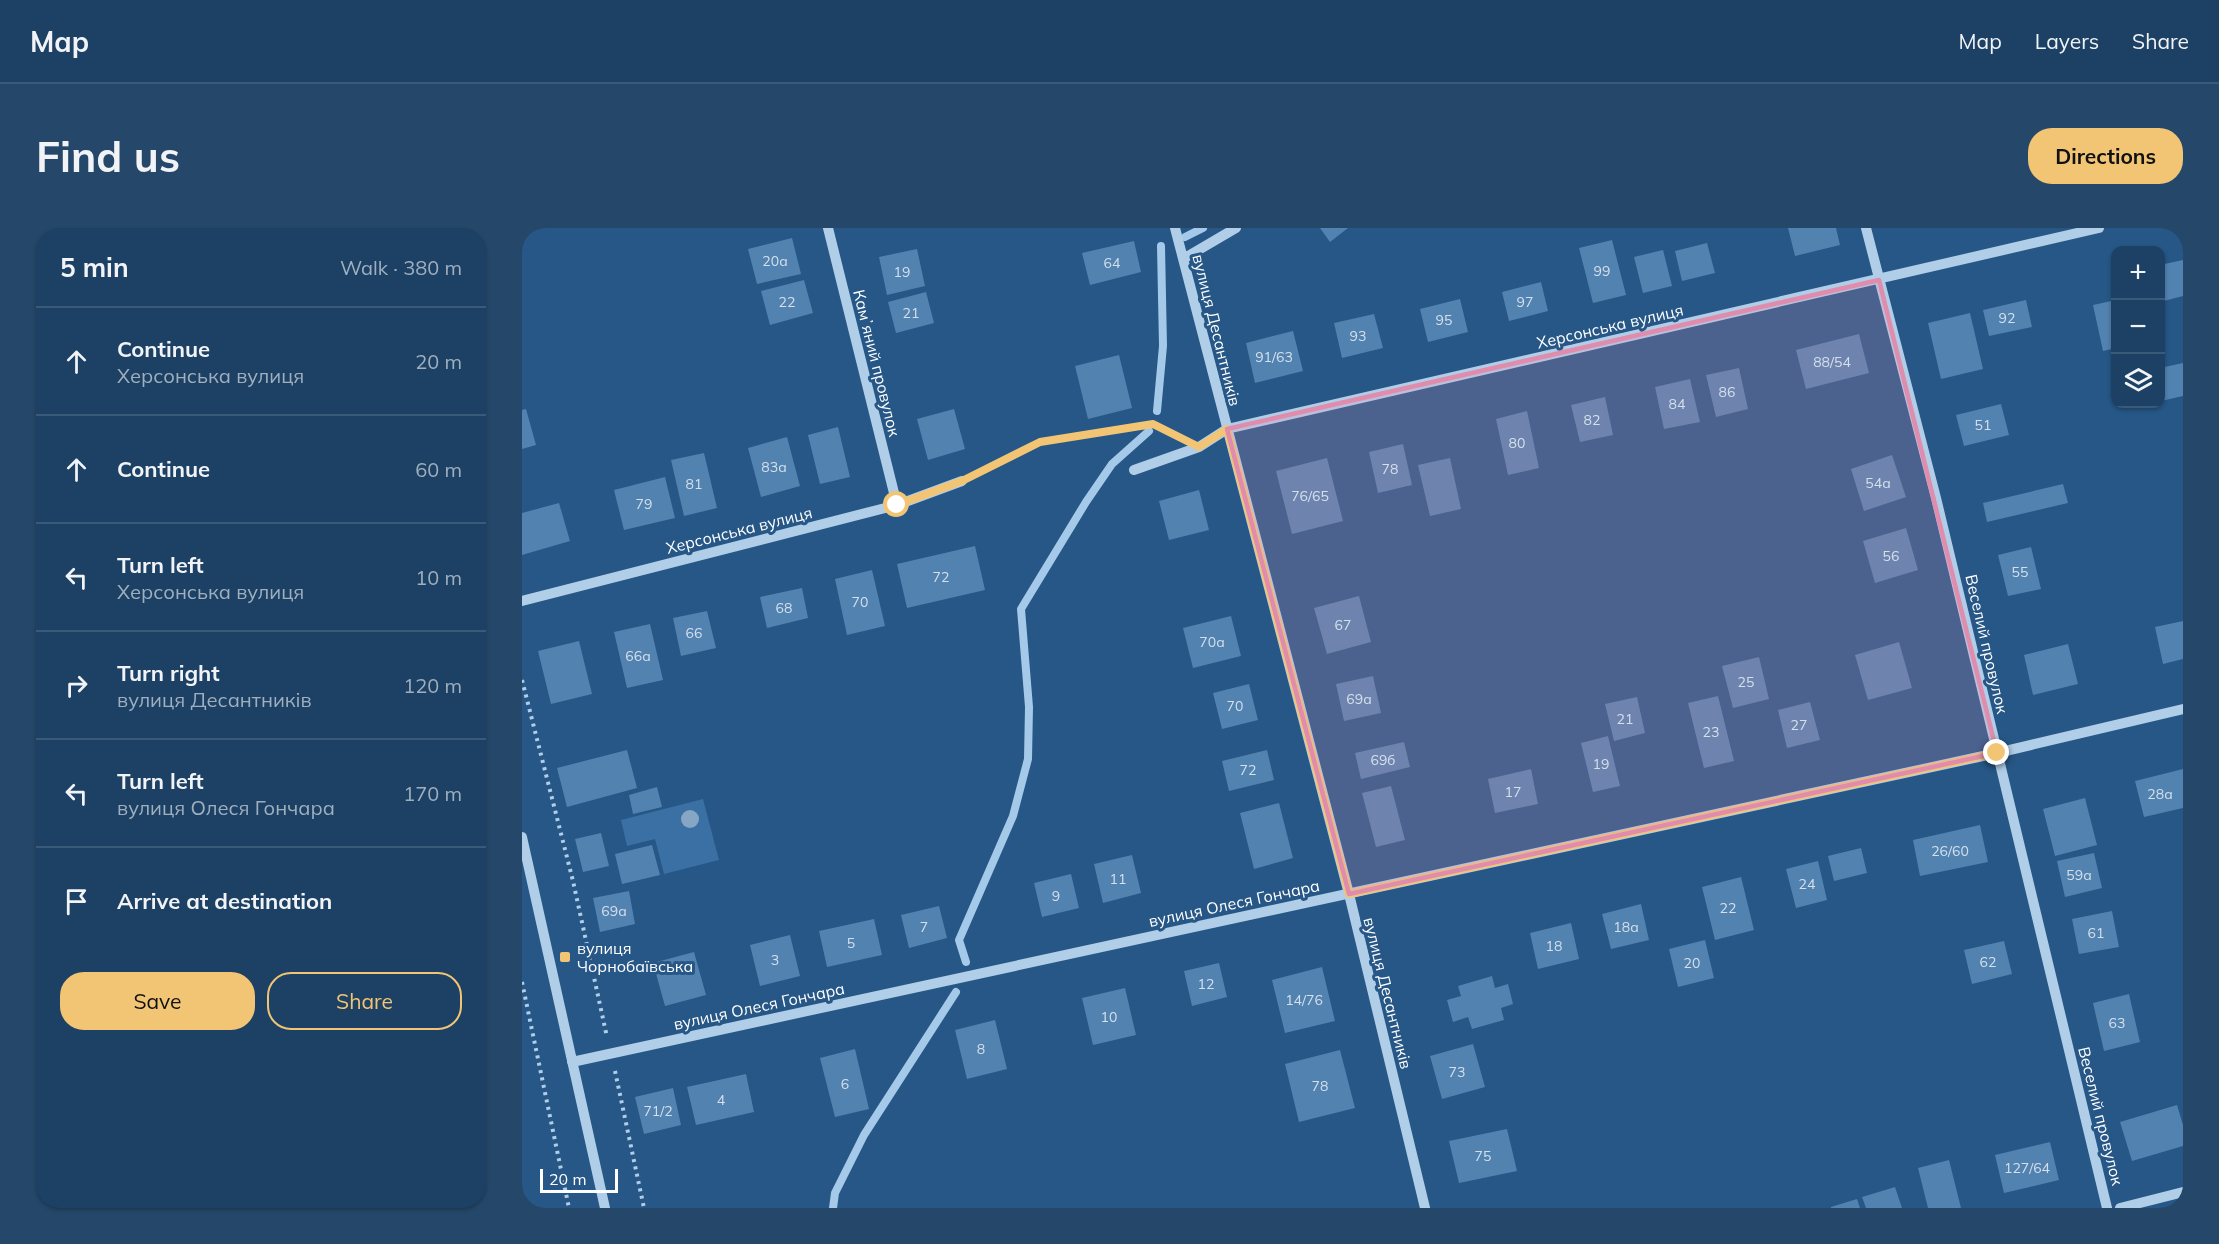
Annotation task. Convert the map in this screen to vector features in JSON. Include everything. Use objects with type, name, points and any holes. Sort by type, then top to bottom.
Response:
[{"type":"street","name":"Камʼяний провулок","points":[[828,228],[897,505]]},
{"type":"street","name":"вулиця Десантників","points":[[1175,228],[1349,894],[1425,1208]]},
{"type":"street","points":[[1183,259],[1236,228]]},
{"type":"street","name":"Веселий провулок","points":[[1866,228],[1936,498],[2107,1208]]},
{"type":"street","name":"Херсонська вулиця","points":[[1134,470],[1199,447],[1227,429],[2099,228]]},
{"type":"street","name":"Херсонська вулиця","points":[[522,601],[897,505],[962,481]]},
{"type":"street","name":"вулиця Олеся Гончара","points":[[572,1062],[1997,753],[2183,709]]},
{"type":"street","points":[[522,837],[605,1208]]},
{"type":"street","points":[[2120,1208],[2183,1192]]},
{"type":"path","points":[[962,481],[1040,442],[1153,424],[1199,447]]},
{"type":"path","points":[[522,680],[573,881],[645,1208]]},
{"type":"path","points":[[522,982],[569,1208]]},
{"type":"highlighted area","points":[[1879,280],[1997,753],[1349,894],[1227,429]]},
{"type":"shaded area","points":[[703,799],[719,860],[664,874],[655,839],[627,846],[621,820]]},
{"type":"building","points":[[1320,228],[1348,228],[1330,242]]},
{"type":"building","points":[[1788,228],[1836,228],[1840,245],[1795,256]]},
{"type":"building","points":[[792,238],[801,274],[757,284],[748,249]]},
{"type":"building","points":[[1612,240],[1626,295],[1593,303],[1579,248]]},
{"type":"building","points":[[1134,241],[1141,272],[1090,285],[1082,253]]},
{"type":"building","points":[[1707,243],[1715,273],[1682,281],[1675,251]]},
{"type":"building","points":[[917,249],[925,286],[887,295],[879,257]]},
{"type":"building","points":[[1663,250],[1672,286],[1643,293],[1634,257]]},
{"type":"building","points":[[2183,260],[2183,296],[2165,301],[2165,264]]},
{"type":"building","points":[[804,280],[813,313],[770,325],[761,291]]},
{"type":"building","points":[[1541,282],[1548,311],[1509,321],[1502,292]]},
{"type":"building","points":[[926,292],[934,323],[896,333],[888,302]]},
{"type":"building","points":[[1460,299],[1468,332],[1428,342],[1420,309]]},
{"type":"building","points":[[2026,300],[2032,327],[1989,336],[1983,310]]},
{"type":"building","points":[[2111,301],[2111,349],[2103,351],[2093,305]]},
{"type":"building","points":[[1970,313],[1983,369],[1941,379],[1928,323]]},
{"type":"building","points":[[1374,314],[1383,348],[1342,358],[1334,323]]},
{"type":"building","points":[[1293,331],[1303,371],[1255,383],[1246,343]]},
{"type":"building","points":[[1859,334],[1869,373],[1806,389],[1796,350]]},
{"type":"building","points":[[1119,355],[1132,408],[1088,419],[1075,366]]},
{"type":"building","points":[[2183,363],[2183,396],[2165,400],[2165,367]]},
{"type":"building","points":[[1739,368],[1748,409],[1716,417],[1706,375]]},
{"type":"building","points":[[1690,379],[1700,422],[1664,429],[1655,387]]},
{"type":"building","points":[[1605,397],[1613,435],[1580,442],[1571,405]]},
{"type":"building","points":[[2001,404],[2009,435],[1964,446],[1956,415]]},
{"type":"building","points":[[526,409],[536,445],[522,449],[522,410]]},
{"type":"building","points":[[954,409],[965,449],[928,460],[917,419]]},
{"type":"building","points":[[1527,411],[1539,468],[1508,475],[1496,419]]},
{"type":"building","points":[[838,427],[850,477],[820,484],[808,435]]},
{"type":"building","points":[[787,437],[800,486],[761,497],[748,448]]},
{"type":"building","points":[[1403,444],[1412,485],[1378,493],[1369,452]]},
{"type":"building","points":[[704,453],[717,508],[684,516],[671,460]]},
{"type":"building","points":[[1892,455],[1906,497],[1864,511],[1851,469]]},
{"type":"building","points":[[1327,458],[1343,521],[1292,534],[1276,471]]},
{"type":"building","points":[[1450,458],[1461,509],[1430,516],[1418,465]]},
{"type":"building","points":[[665,477],[675,518],[624,530],[614,490]]},
{"type":"building","points":[[2063,484],[2068,503],[1987,522],[1983,503]]},
{"type":"building","points":[[1199,490],[1209,530],[1169,540],[1159,501]]},
{"type":"building","points":[[559,503],[570,541],[522,555],[522,513]]},
{"type":"building","points":[[1906,528],[1918,570],[1875,583],[1863,541]]},
{"type":"building","points":[[975,546],[985,590],[907,608],[897,564]]},
{"type":"building","points":[[2031,547],[2041,589],[2008,596],[1998,555]]},
{"type":"building","points":[[872,570],[885,626],[847,635],[835,579]]},
{"type":"building","points":[[802,588],[808,618],[767,628],[760,597]]},
{"type":"building","points":[[1359,596],[1371,642],[1327,654],[1314,608]]},
{"type":"building","points":[[707,611],[716,648],[681,656],[673,618]]},
{"type":"building","points":[[1231,616],[1241,656],[1193,668],[1183,628]]},
{"type":"building","points":[[2183,621],[2183,659],[2163,664],[2155,627]]},
{"type":"building","points":[[650,624],[663,680],[627,688],[614,632]]},
{"type":"building","points":[[579,641],[592,694],[551,704],[538,651]]},
{"type":"building","points":[[1899,642],[1912,688],[1868,700],[1855,655]]},
{"type":"building","points":[[2068,644],[2078,684],[2033,695],[2024,655]]},
{"type":"building","points":[[1759,657],[1769,699],[1733,708],[1722,666]]},
{"type":"building","points":[[1373,676],[1381,713],[1344,721],[1336,684]]},
{"type":"building","points":[[1249,684],[1258,720],[1222,729],[1213,693]]},
{"type":"building","points":[[1718,696],[1734,761],[1704,768],[1688,703]]},
{"type":"building","points":[[1637,697],[1645,733],[1614,741],[1605,704]]},
{"type":"building","points":[[1810,702],[1820,740],[1787,748],[1778,710]]},
{"type":"building","points":[[1608,736],[1620,786],[1593,792],[1581,743]]},
{"type":"building","points":[[1404,742],[1410,767],[1361,779],[1355,753]]},
{"type":"building","points":[[627,750],[637,788],[567,807],[557,768]]},
{"type":"building","points":[[1267,750],[1274,780],[1229,791],[1222,761]]},
{"type":"building","points":[[1531,769],[1538,804],[1495,813],[1488,779]]},
{"type":"building","points":[[2183,769],[2183,808],[2144,817],[2135,781]]},
{"type":"building","points":[[1391,786],[1405,840],[1376,847],[1362,793]]},
{"type":"building","points":[[657,787],[662,807],[633,814],[629,795]]},
{"type":"building","points":[[2085,798],[2097,845],[2055,856],[2043,809]]},
{"type":"building","points":[[1279,803],[1293,858],[1254,869],[1240,813]]},
{"type":"building","points":[[1980,825],[1988,862],[1920,876],[1913,840]]},
{"type":"building","points":[[601,833],[609,866],[583,872],[575,839]]},
{"type":"building","points":[[652,845],[660,875],[622,884],[615,854]]},
{"type":"building","points":[[1861,848],[1867,873],[1834,881],[1828,856]]},
{"type":"building","points":[[2094,853],[2102,888],[2065,897],[2057,861]]},
{"type":"building","points":[[1132,855],[1141,893],[1103,903],[1094,864]]},
{"type":"building","points":[[1818,861],[1827,900],[1796,908],[1786,869]]},
{"type":"building","points":[[1071,874],[1079,908],[1042,917],[1034,883]]},
{"type":"building","points":[[1741,877],[1754,930],[1715,940],[1702,887]]},
{"type":"building","points":[[629,891],[635,924],[600,932],[593,898]]},
{"type":"building","points":[[1641,904],[1649,940],[1611,949],[1602,914]]},
{"type":"building","points":[[939,906],[947,938],[909,948],[901,915]]},
{"type":"building","points":[[2112,911],[2119,947],[2079,954],[2072,919]]},
{"type":"building","points":[[874,919],[882,955],[827,967],[819,931]]},
{"type":"building","points":[[1571,923],[1579,959],[1538,969],[1530,933]]},
{"type":"building","points":[[790,935],[800,976],[760,986],[750,945]]},
{"type":"building","points":[[1705,940],[1714,978],[1678,987],[1669,949]]},
{"type":"building","points":[[2004,941],[2012,974],[1972,984],[1964,950]]},
{"type":"building","points":[[694,952],[706,995],[665,1006],[653,963]]},
{"type":"building","points":[[1219,963],[1227,997],[1192,1006],[1184,971]]},
{"type":"building","points":[[1322,967],[1335,1021],[1285,1033],[1272,980]]},
{"type":"building","points":[[1492,976],[1495,988],[1508,984],[1513,1004],[1501,1008],[1504,1020],[1472,1029],[1468,1017],[1453,1022],[1447,1000],[1461,996],[1458,986]]},
{"type":"building","points":[[1125,988],[1136,1035],[1093,1045],[1082,998]]},
{"type":"building","points":[[2129,994],[2140,1042],[2104,1051],[2093,1003]]},
{"type":"building","points":[[995,1020],[1007,1069],[967,1079],[955,1030]]},
{"type":"building","points":[[1473,1044],[1485,1087],[1442,1099],[1430,1056]]},
{"type":"building","points":[[855,1049],[869,1109],[835,1117],[820,1058]]},
{"type":"building","points":[[1340,1050],[1355,1108],[1299,1122],[1285,1064]]},
{"type":"building","points":[[746,1074],[754,1112],[696,1125],[687,1087]]},
{"type":"building","points":[[673,1088],[681,1125],[644,1134],[635,1097]]},
{"type":"building","points":[[2177,1105],[2183,1125],[2183,1146],[2132,1161],[2120,1122]]},
{"type":"building","points":[[1507,1129],[1517,1171],[1459,1183],[1449,1141]]},
{"type":"building","points":[[2050,1142],[2059,1180],[2004,1193],[1995,1155]]},
{"type":"building","points":[[1949,1160],[1961,1208],[1928,1208],[1918,1168]]},
{"type":"building","points":[[1895,1187],[1902,1208],[1866,1208],[1862,1197]]},
{"type":"building","points":[[1857,1199],[1860,1208],[1831,1208],[1831,1207]]},
{"type":"waterway","points":[[1185,237],[1203,228]]},
{"type":"waterway","points":[[1157,411],[1163,346],[1161,246]]},
{"type":"waterway","points":[[966,962],[959,940],[1013,816],[1028,759],[1029,707],[1021,609],[1086,502],[1112,464],[1149,431]]},
{"type":"waterway","points":[[833,1208],[835,1193],[864,1135],[956,992]]},
{"type":"place","name":"вулиця Чорнобаївська","points":[[565,957]]},
{"type":"route","points":[[897,505],[962,481],[1040,442],[1153,424],[1199,447],[1227,429],[1349,894],[1997,753]]}]
